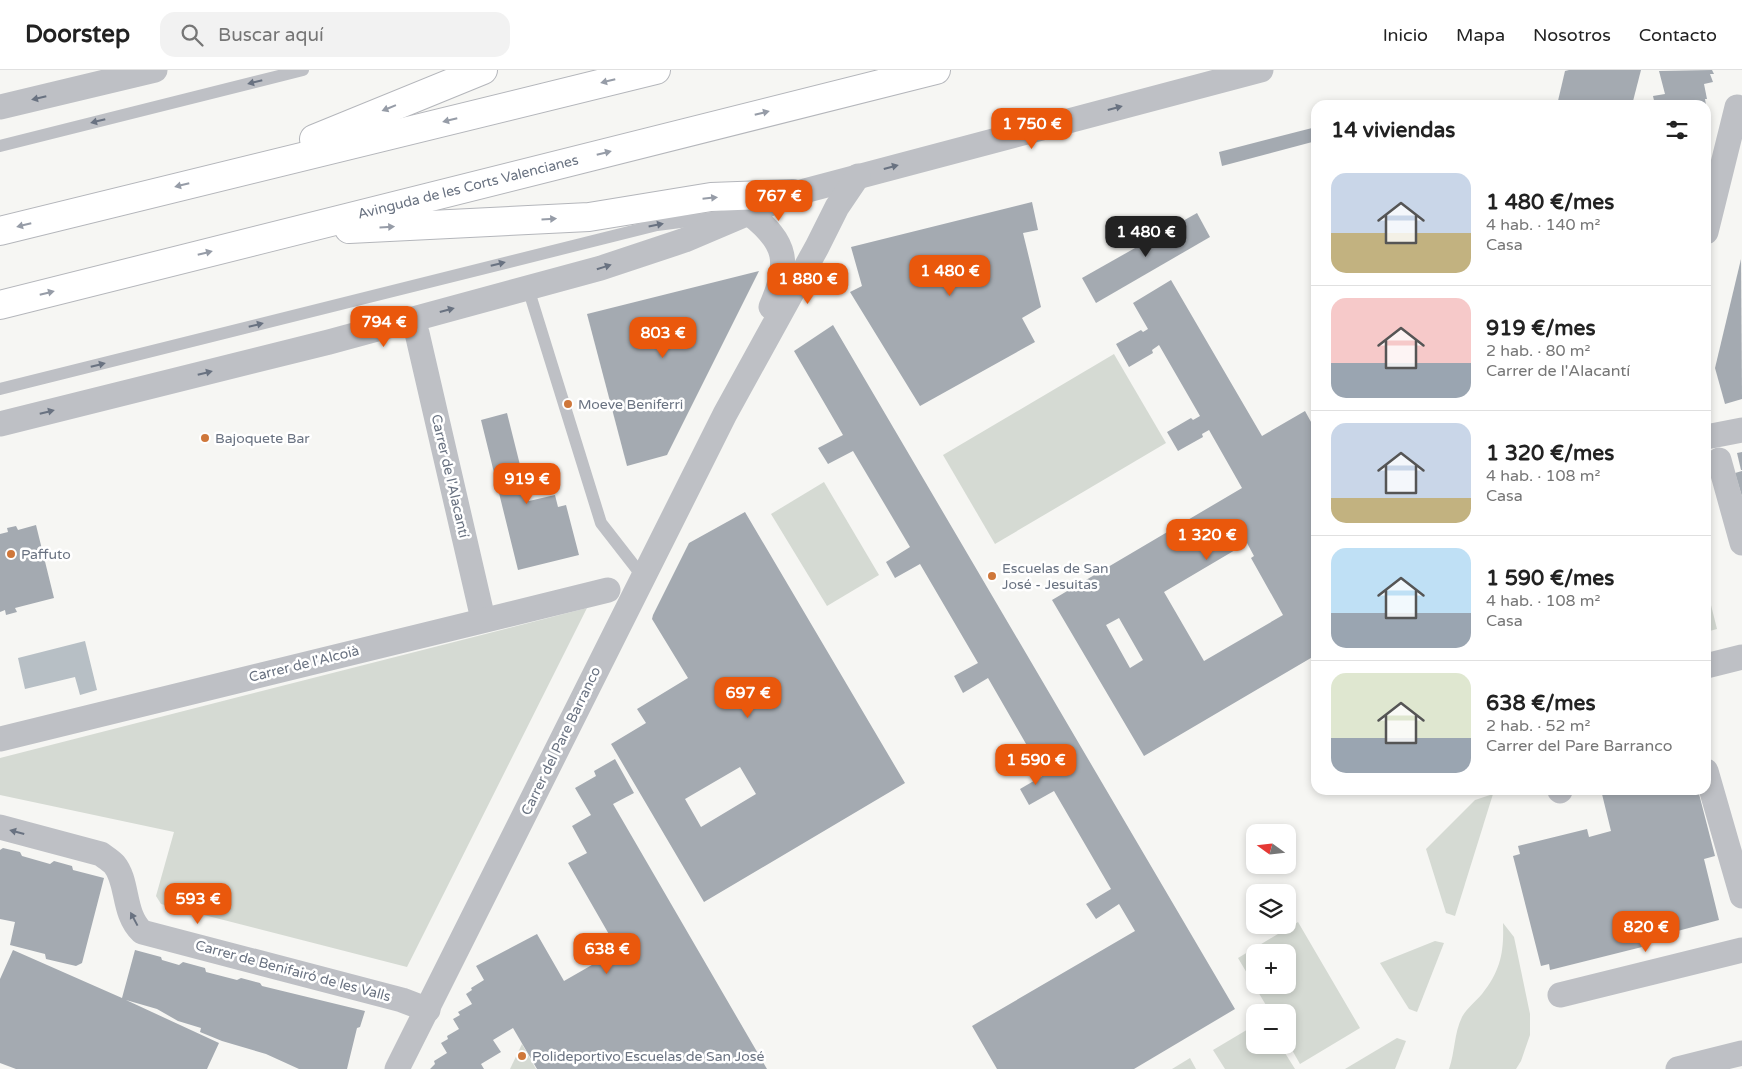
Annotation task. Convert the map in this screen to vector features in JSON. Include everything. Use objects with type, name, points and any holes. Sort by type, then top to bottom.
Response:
[{"type":"main road","points":[[229,174],[483,70]]},
{"type":"main road","points":[[0,231],[656,70]]},
{"type":"main road","name":"Avinguda de les Corts Valencianes","points":[[0,304],[936,70]]},
{"type":"main road","points":[[286,232],[589,216],[711,197],[793,194]]},
{"type":"street","points":[[0,107],[155,70]]},
{"type":"street","points":[[0,424],[329,342],[600,268],[685,240],[793,194],[1260,70]]},
{"type":"street","points":[[1711,211],[1736,108]]},
{"type":"street","name":"Carrer del Pare Barranco","points":[[397,1069],[725,414],[837,207],[858,176]]},
{"type":"street","name":"Carrer del Pare Barranco","points":[[725,414],[780,284],[784,257],[769,229],[749,213]]},
{"type":"street","name":"Carrer de l'Alacantí","points":[[417,333],[483,619]]},
{"type":"street","points":[[1711,435],[1742,430]]},
{"type":"street","points":[[1719,460],[1742,543]]},
{"type":"street","name":"Carrer de l'Alcoià","points":[[0,739],[483,619],[608,590]]},
{"type":"street","points":[[1711,665],[1742,657]]},
{"type":"street","points":[[1711,788],[1742,896]]},
{"type":"street","name":"Carrer de Benifairó de les Valls","points":[[0,827],[101,854],[114,864],[135,925],[142,932],[402,1000],[428,1010]]},
{"type":"street","points":[[1560,995],[1742,950]]},
{"type":"street","points":[[1678,1069],[1742,1053]]},
{"type":"lane","points":[[0,146],[302,70]]},
{"type":"lane","points":[[0,389],[657,225],[749,213]]},
{"type":"lane","points":[[528,288],[601,523],[643,577]]},
{"type":"shaded area","points":[[1114,354],[1166,443],[995,544],[943,455]]},
{"type":"shaded area","points":[[824,482],[879,575],[827,606],[771,514]]},
{"type":"shaded area","points":[[1711,605],[1717,629],[1711,631]]},
{"type":"shaded area","points":[[587,608],[407,967],[161,904],[156,896],[174,832],[0,795],[0,758]]},
{"type":"shaded area","points":[[85,641],[97,690],[80,695],[75,677],[25,689],[18,658]]},
{"type":"shaded area","points":[[1493,795],[1455,916],[1446,913],[1426,849],[1475,800]]},
{"type":"shaded area","points":[[1298,922],[1360,1028],[1300,1064],[1294,1054],[1296,1054],[1296,1004],[1265,1004],[1259,994],[1296,994],[1296,944],[1261,944],[1278,934],[1296,934],[1296,923]]},
{"type":"shaded area","points":[[1503,923],[1514,937],[1530,1014],[1530,1035],[1521,1061],[1516,1069],[1449,1069],[1457,1029],[1462,1017],[1482,994],[1497,969],[1502,952]]},
{"type":"shaded area","points":[[1435,941],[1444,943],[1417,1012],[1409,1009],[1380,963]]},
{"type":"shaded area","points":[[1246,953],[1246,972],[1238,958]]},
{"type":"shaded area","points":[[1246,1030],[1246,1054],[1286,1054],[1295,1069],[1225,1069],[1213,1050]]},
{"type":"shaded area","points":[[1397,1038],[1406,1041],[1395,1069],[1345,1069]]},
{"type":"shaded area","name":"Polideportivo Escuelas de San José","points":[[522,1044],[536,1069],[510,1069]]},
{"type":"shaded area","points":[[1190,1058],[1196,1069],[1172,1069]]},
{"type":"building","points":[[1641,70],[1633,100],[1558,100],[1565,71]]},
{"type":"building","points":[[1712,70],[1714,74],[1710,74],[1713,82],[1704,84],[1707,99],[1654,100],[1653,96],[1665,94],[1659,71]]},
{"type":"building","points":[[1311,128],[1311,142],[1222,166],[1219,152]]},
{"type":"building","points":[[1032,202],[1038,230],[1023,233],[1041,307],[1022,318],[1035,342],[920,406],[850,292],[862,286],[851,247]]},
{"type":"building","points":[[1197,213],[1210,237],[1096,303],[1082,278]]},
{"type":"building","points":[[1741,259],[1742,399],[1725,404],[1715,368]]},
{"type":"building","points":[[759,271],[667,455],[627,466],[587,314]]},
{"type":"building","points":[[1171,280],[1262,436],[1305,411],[1311,422],[1311,658],[1144,756],[1052,600],[1242,488],[1209,430],[1202,434],[1203,437],[1178,451],[1167,432],[1191,418],[1193,420],[1200,416],[1159,345],[1152,350],[1153,353],[1129,367],[1116,344],[1141,330],[1143,332],[1148,329],[1133,303]],"holes":[[[1247,543],[1254,556],[1251,558],[1283,615],[1204,661],[1164,592]],[[1119,618],[1143,660],[1130,668],[1106,625]]]},
{"type":"building","points":[[833,325],[1235,1009],[1134,1069],[997,1069],[972,1026],[1135,931],[1119,904],[1096,919],[1086,904],[1111,889],[1054,791],[1029,805],[1020,789],[1044,775],[988,678],[963,693],[954,676],[978,663],[920,564],[895,578],[886,562],[910,547],[853,451],[828,464],[818,448],[843,435],[794,351]]},
{"type":"building","points":[[507,413],[529,501],[555,495],[558,507],[566,505],[579,555],[518,570],[481,420]]},
{"type":"building","points":[[1742,452],[1742,470],[1741,470],[1737,453]]},
{"type":"building","points":[[1742,471],[1742,497],[1735,473]]},
{"type":"building","points":[[745,512],[905,783],[704,902],[611,744],[646,723],[637,709],[688,678],[652,619],[689,543]],"holes":[[[740,767],[756,794],[701,827],[685,799]]]},
{"type":"building","points":[[36,525],[54,598],[15,608],[17,612],[6,615],[5,610],[0,612],[0,534],[8,532],[7,528],[16,526],[18,530]]},
{"type":"building","points":[[615,759],[634,793],[613,804],[767,1069],[537,1069],[513,1028],[493,1040],[501,1052],[481,1064],[484,1069],[430,1069],[435,1064],[434,1061],[447,1053],[441,1043],[448,1039],[447,1036],[459,1029],[453,1019],[460,1015],[458,1012],[472,1004],[466,994],[472,990],[471,988],[484,980],[476,966],[537,934],[564,981],[618,950],[568,863],[587,853],[572,826],[591,815],[575,788],[596,776],[594,771]]},
{"type":"building","points":[[1602,795],[1699,795],[1715,856],[1704,859],[1719,920],[1640,941],[1642,947],[1550,970],[1549,964],[1541,966],[1513,856],[1520,854],[1518,846],[1587,829],[1589,837],[1611,831]]},
{"type":"building","points":[[3,848],[20,852],[22,856],[50,864],[54,861],[72,866],[73,870],[104,878],[82,963],[76,966],[46,959],[45,954],[10,945],[15,922],[0,919],[0,850]]},
{"type":"building","points":[[13,950],[122,998],[135,950],[161,957],[162,960],[179,965],[183,962],[205,968],[206,972],[237,980],[241,978],[260,983],[262,986],[365,1011],[360,1027],[357,1028],[347,1069],[299,1069],[266,1054],[222,1041],[200,1032],[201,1028],[178,1021],[157,1009],[126,1000],[219,1043],[207,1069],[16,1069],[0,1063],[0,979]]},
{"type":"place","name":"Moeve Beniferri","points":[[568,404]]},
{"type":"place","name":"Bajoquete Bar","points":[[205,438]]},
{"type":"place","name":"Paffuto","points":[[11,554]]},
{"type":"place","name":"Escuelas de San José - Jesuitas","points":[[992,576]]},
{"type":"place","name":"Polideportivo Escuelas de San José","points":[[522,1056]]}]
